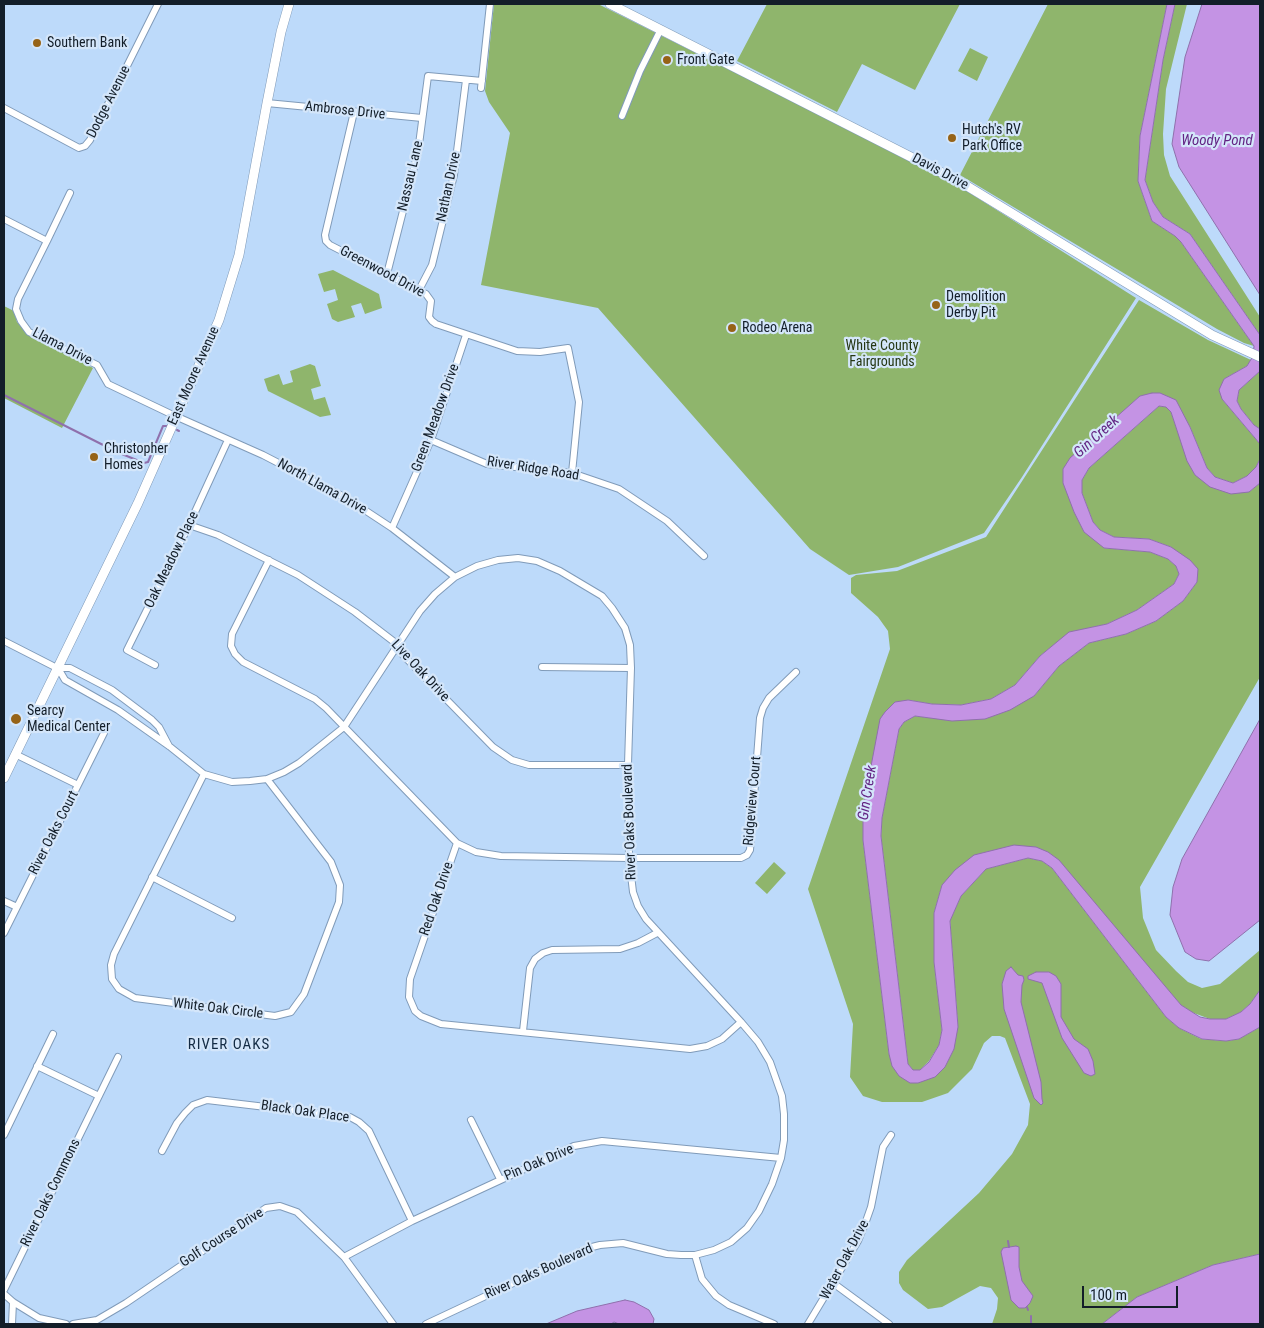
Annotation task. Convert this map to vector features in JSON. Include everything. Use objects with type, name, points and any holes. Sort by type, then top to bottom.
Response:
[{"type":"street","name":"Dodge Avenue","points":[[4,108],[78,148],[85,146],[90,140],[158,4]]},
{"type":"street","name":"East Moore Avenue","points":[[4,778],[138,503],[219,320],[239,255],[281,32],[289,4]]},
{"type":"street","points":[[481,88],[490,4]]},
{"type":"street","name":"Davis Drive","points":[[610,4],[962,183],[1212,335],[1260,357]]},
{"type":"street","points":[[622,116],[640,71],[661,29]]},
{"type":"street","name":"Nassau Lane","points":[[387,274],[418,152],[428,76],[466,80]]},
{"type":"street","points":[[466,80],[482,81]]},
{"type":"street","name":"Nathan Drive","points":[[419,290],[432,265],[454,175],[466,80]]},
{"type":"street","name":"Ambrose Drive","points":[[267,103],[422,118]]},
{"type":"street","name":"Greenwood Drive","points":[[354,112],[325,236],[326,241],[330,245],[426,294],[431,300],[429,317],[432,321],[466,335],[517,351],[530,353],[568,348],[579,402],[572,473]]},
{"type":"street","name":"Llama Drive","points":[[70,193],[18,299],[16,309],[20,321],[29,332],[97,365],[108,384],[177,417]]},
{"type":"street","points":[[4,219],[47,241]]},
{"type":"street","name":"Green Meadow Drive","points":[[392,528],[431,440],[466,335]]},
{"type":"street","name":"North Llama Drive","points":[[177,417],[263,455],[348,500],[392,528],[455,577]]},
{"type":"street","name":"Oak Meadow Place","points":[[155,665],[127,650],[189,525],[228,440]]},
{"type":"street","name":"River Ridge Road","points":[[431,440],[488,464],[572,473],[610,485],[628,494],[667,521],[704,556]]},
{"type":"street","name":"Live Oak Drive","points":[[189,525],[218,535],[316,586],[394,641],[400,652],[493,747],[512,760],[529,766],[628,765]]},
{"type":"street","name":"River Oaks Boulevard","points":[[58,668],[65,680],[106,703],[169,746],[204,774],[232,782],[267,779],[284,772],[299,763],[344,727],[420,611],[435,594],[455,577],[477,566],[498,560],[518,558],[537,562],[560,571],[602,596],[625,628],[630,645],[631,668],[628,765],[629,858],[633,892],[638,906],[646,919],[742,1022],[758,1042],[770,1062],[782,1096],[784,1140],[781,1158],[772,1184],[759,1211],[747,1228],[731,1242],[714,1250],[695,1255],[667,1254],[623,1243],[588,1248],[426,1324]]},
{"type":"street","points":[[269,560],[232,634],[232,646],[235,654],[243,662],[315,699],[326,708],[457,843],[476,852],[500,856],[629,858]]},
{"type":"street","points":[[4,641],[58,668]]},
{"type":"street","points":[[542,667],[631,668]]},
{"type":"street","name":"River Oaks Boulevard","points":[[58,668],[70,668],[112,690],[152,720],[159,727],[169,746]]},
{"type":"street","name":"Ridgeview Court","points":[[629,858],[741,858],[747,855],[750,850],[760,718],[769,698],[796,672]]},
{"type":"street","name":"River Oaks Court","points":[[4,933],[104,734]]},
{"type":"street","points":[[15,754],[78,785]]},
{"type":"street","name":"White Oak Circle","points":[[204,774],[112,959],[112,978],[119,989],[135,998],[275,1016],[291,1012],[304,994],[339,902],[340,886],[331,862],[267,779]]},
{"type":"street","name":"Red Oak Drive","points":[[457,843],[410,979],[409,996],[411,1005],[421,1016],[434,1022],[690,1049],[707,1046],[722,1038],[742,1022]]},
{"type":"street","points":[[152,877],[232,918]]},
{"type":"street","points":[[4,901],[17,907]]},
{"type":"street","points":[[523,1031],[530,968],[535,959],[543,953],[552,950],[620,948],[638,943],[657,932]]},
{"type":"street","points":[[4,1135],[53,1034]]},
{"type":"street","name":"River Oaks Commons","points":[[4,1290],[118,1058]]},
{"type":"street","points":[[37,1066],[99,1096]]},
{"type":"street","name":"Black Oak Place","points":[[162,1151],[177,1123],[185,1113],[193,1105],[207,1100],[350,1117],[360,1122],[370,1131],[412,1221]]},
{"type":"street","points":[[471,1120],[500,1179]]},
{"type":"street","name":"Water Oak Drive","points":[[808,1324],[858,1241],[871,1207],[883,1147],[891,1136]]},
{"type":"street","name":"Pin Oak Drive","points":[[344,1257],[412,1221],[574,1146],[602,1141],[781,1158]]},
{"type":"street","name":"Golf Course Drive","points":[[73,1324],[97,1320],[126,1303],[266,1208],[280,1206],[297,1212],[344,1257],[393,1324]]},
{"type":"street","points":[[695,1255],[702,1279],[716,1296],[729,1305],[774,1324]]},
{"type":"street","points":[[833,1283],[889,1324]]},
{"type":"street","points":[[4,1294],[13,1302],[39,1318],[66,1324]]},
{"type":"street","points":[[12,1324],[13,1302]]},
{"type":"green space","name":"White County Fairgrounds","points":[[494,4],[598,4],[946,178],[1136,298],[984,533],[898,567],[849,575],[810,549],[598,308],[481,285],[510,133],[489,102],[485,91]]},
{"type":"green space","points":[[767,4],[960,4],[915,90],[862,64],[837,112],[737,61]]},
{"type":"green space","points":[[1048,4],[1167,4],[1140,136],[1138,181],[1152,221],[1181,242],[1254,346],[1217,329],[960,175]]},
{"type":"green space","points":[[1175,4],[1187,4],[1166,89],[1163,134],[1164,155],[1170,176],[1260,317],[1260,335],[1190,234],[1163,217],[1153,202],[1145,180],[1163,60]]},
{"type":"green space","points":[[970,48],[988,57],[977,81],[958,71]]},
{"type":"green space","points":[[333,270],[379,294],[382,308],[365,314],[361,303],[351,306],[355,317],[338,322],[332,319],[327,304],[338,300],[335,289],[324,292],[318,274]]},
{"type":"green space","points":[[1139,300],[1208,340],[1251,360],[1247,366],[1224,379],[1222,399],[1260,444],[1260,459],[1256,467],[1247,476],[1233,483],[1215,477],[1207,468],[1190,427],[1160,393],[1140,396],[1063,469],[1104,548],[1150,552],[1168,559],[1176,566],[1179,574],[1174,584],[1137,610],[1107,624],[1069,633],[1040,656],[1015,685],[991,699],[961,705],[932,704],[908,700],[863,807],[863,840],[889,1054],[918,1083],[958,1027],[950,920],[961,896],[986,869],[1028,858],[1042,861],[1052,868],[1166,1017],[1179,1028],[1201,1039],[1226,1041],[1239,1039],[1260,1027],[1260,1254],[1213,1265],[1137,1297],[1102,1324],[992,1324],[998,1298],[991,1288],[980,1286],[942,1307],[928,1309],[903,1290],[899,1283],[899,1272],[907,1260],[979,1193],[1012,1154],[1028,1125],[1030,1104],[1005,1038],[992,1036],[984,1043],[972,1069],[948,1093],[922,1102],[882,1102],[863,1096],[850,1077],[853,1024],[808,889],[890,649],[888,631],[878,617],[851,593],[851,578],[856,575],[897,571],[986,537]]},
{"type":"green space","points":[[4,306],[14,311],[17,322],[27,333],[93,368],[62,428],[4,398]]},
{"type":"green space","points":[[310,364],[315,366],[321,386],[311,389],[314,400],[325,397],[331,415],[320,417],[268,391],[264,379],[279,374],[283,385],[293,382],[290,371]]},
{"type":"green space","points":[[1260,371],[1260,429],[1254,425],[1237,401],[1239,390]]},
{"type":"green space","points":[[1159,406],[1166,407],[1171,412],[1195,475],[1249,492],[1260,483],[1260,677],[1140,887],[1143,918],[1156,950],[1188,982],[1202,988],[1220,984],[1260,950],[1260,990],[1250,1004],[1241,1012],[1226,1019],[1210,1019],[1191,1012],[1181,1005],[1036,847],[942,885],[934,913],[934,962],[942,1030],[939,1045],[929,1061],[920,1070],[913,1070],[908,1064],[881,836],[882,818],[899,729],[904,722],[915,716],[932,718],[1034,696],[1059,666],[1089,643],[1126,634],[1156,621],[1183,601],[1197,582],[1171,547],[1149,539],[1114,537],[1100,530],[1093,522],[1082,493],[1082,480],[1089,468]]},
{"type":"green space","points":[[774,862],[786,873],[767,894],[755,883]]},
{"type":"water","points":[[1167,4],[1175,4],[1163,60],[1145,180],[1153,202],[1163,217],[1190,234],[1260,335],[1260,371],[1239,390],[1237,401],[1254,425],[1260,429],[1260,444],[1222,399],[1219,390],[1224,379],[1247,366],[1253,356],[1254,346],[1181,242],[1152,221],[1138,181],[1140,136]]},
{"type":"water","name":"Woody Pond","points":[[1202,4],[1260,4],[1260,295],[1179,167],[1172,144],[1185,57]]},
{"type":"water","name":"Gin Creek","points":[[1160,393],[1176,400],[1190,427],[1207,468],[1215,477],[1233,483],[1247,476],[1256,467],[1260,459],[1260,483],[1249,492],[1231,494],[1210,487],[1195,475],[1187,461],[1171,412],[1166,407],[1159,406],[1089,468],[1082,480],[1082,493],[1093,522],[1100,530],[1114,537],[1149,539],[1171,547],[1190,560],[1198,569],[1197,582],[1183,601],[1156,621],[1126,634],[1089,643],[1059,666],[1034,696],[1010,710],[985,719],[952,721],[915,716],[904,722],[899,729],[882,818],[881,836],[908,1064],[913,1070],[920,1070],[929,1062],[939,1045],[942,1030],[934,962],[934,913],[942,885],[955,870],[974,855],[1014,845],[1036,847],[1048,852],[1059,860],[1181,1005],[1200,1017],[1226,1019],[1241,1012],[1250,1004],[1260,990],[1260,1027],[1239,1039],[1226,1041],[1202,1039],[1179,1028],[1166,1017],[1052,868],[1042,861],[1028,858],[986,869],[961,896],[950,921],[958,1027],[954,1049],[945,1067],[935,1077],[918,1083],[910,1083],[899,1076],[892,1066],[889,1054],[863,840],[863,808],[880,719],[895,702],[908,700],[932,704],[961,705],[991,699],[1015,685],[1040,656],[1069,632],[1107,624],[1137,610],[1174,584],[1179,574],[1176,566],[1168,559],[1150,552],[1104,548],[1084,532],[1063,483],[1063,469],[1070,458],[1140,396]]},
{"type":"water","points":[[1260,719],[1260,920],[1209,961],[1196,959],[1185,952],[1170,915],[1173,887],[1182,859]]},
{"type":"water","points":[[1011,967],[1018,975],[1023,976],[1024,980],[1021,1002],[1041,1082],[1043,1103],[1041,1105],[1034,1098],[1004,1009],[1002,984],[1006,971]]},
{"type":"water","points":[[1036,972],[1049,972],[1056,976],[1061,984],[1061,1017],[1074,1039],[1088,1049],[1093,1061],[1095,1074],[1091,1076],[1084,1073],[1062,1038],[1042,983],[1028,979],[1028,976]]},
{"type":"water","points":[[1019,1247],[1019,1267],[1022,1281],[1033,1296],[1025,1308],[1019,1308],[1011,1300],[1001,1252],[1003,1248]]},
{"type":"water","points":[[1260,1254],[1260,1324],[1102,1324],[1137,1297],[1213,1265]]},
{"type":"water","points":[[625,1300],[634,1302],[649,1310],[654,1319],[653,1324],[619,1324],[614,1322],[611,1324],[546,1324],[577,1311]]},
{"type":"waterway","points":[[4,395],[117,452],[144,463],[148,462],[163,426],[168,426]]},
{"type":"waterway","points":[[1008,1241],[1009,1247]]},
{"type":"waterway","points":[[1031,1316],[1031,1324]]},
{"type":"place","name":"Southern Bank","points":[[37,43]]},
{"type":"place","name":"Front Gate","points":[[667,60]]},
{"type":"place","name":"Hutch's RV Park Office","points":[[952,138]]},
{"type":"place","name":"Demolition Derby Pit","points":[[936,305]]},
{"type":"place","name":"Rodeo Arena","points":[[732,328]]},
{"type":"place","name":"Christopher Homes","points":[[94,457]]},
{"type":"place","name":"Searcy Medical Center","points":[[16,719]]},
{"type":"district","name":"RIVER OAKS","points":[[229,1045]]}]
